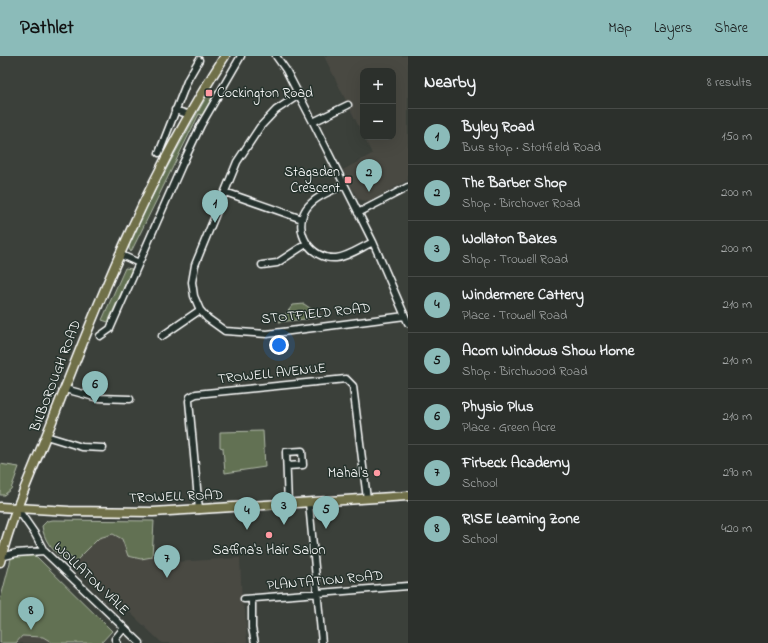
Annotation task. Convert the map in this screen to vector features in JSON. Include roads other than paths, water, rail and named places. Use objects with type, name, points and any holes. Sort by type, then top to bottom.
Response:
[{"type":"main road","name":"BILBOROUGH ROAD","points":[[1,559],[17,508],[119,254],[148,194],[190,114],[225,56]]},
{"type":"main road","name":"TROWELL ROAD","points":[[0,507],[122,512],[199,510],[408,496]]},
{"type":"street","name":"BILBOROUGH ROAD","points":[[100,336],[110,329],[198,132],[241,56]]},
{"type":"street","points":[[276,56],[286,70],[373,242],[408,323]]},
{"type":"street","points":[[159,153],[188,79],[199,60]]},
{"type":"street","name":"STOTFIELD ROAD","points":[[299,95],[276,110],[260,127],[238,162],[195,265],[192,282],[194,296],[200,310],[207,318],[225,331],[267,334],[404,316]]},
{"type":"street","points":[[313,122],[348,105]]},
{"type":"street","points":[[175,110],[190,114]]},
{"type":"street","points":[[344,185],[319,197],[306,209],[302,219],[303,236],[306,244],[310,250],[319,254],[337,258],[373,242]]},
{"type":"street","points":[[358,213],[408,187]]},
{"type":"street","points":[[226,192],[302,219]]},
{"type":"street","points":[[262,265],[277,263],[306,244]]},
{"type":"street","points":[[119,254],[139,263]]},
{"type":"street","points":[[162,336],[200,310]]},
{"type":"street","name":"TROWELL AVENUE","points":[[199,510],[189,401],[190,397],[196,394],[346,379],[353,386],[367,499]]},
{"type":"street","points":[[65,389],[98,398],[130,399]]},
{"type":"street","points":[[46,436],[82,447],[103,448]]},
{"type":"street","points":[[287,466],[288,504]]},
{"type":"street","points":[[309,503],[322,643]]},
{"type":"street","name":"WOLLATON VALE","points":[[17,508],[32,528],[44,551],[140,643]]},
{"type":"street","points":[[1,559],[16,553],[44,551]]},
{"type":"street","name":"PLANTATION ROAD","points":[[244,599],[408,586]]},
{"type":"street","points":[[252,599],[252,628],[255,643]]},
{"type":"street","points":[[116,643],[114,639],[124,628]]},
{"type":"place","name":"Cockington Road","points":[[209,93]]},
{"type":"place","name":"Stagsden Crescent","points":[[348,180]]},
{"type":"place","name":"The Barber Shop","points":[[369,192]]},
{"type":"place","name":"Byley Road","points":[[215,223]]},
{"type":"place","name":"Physio Plus","points":[[95,404]]},
{"type":"place","name":"Mahal's","points":[[377,473]]},
{"type":"place","name":"Wollaton Bakes","points":[[284,525]]},
{"type":"place","name":"Acorn Windows Show Home","points":[[326,529]]},
{"type":"place","name":"Windermere Cattery","points":[[247,530]]},
{"type":"place","name":"Saffina's Hair Salon","points":[[269,535]]},
{"type":"place","name":"Firbeck Academy","points":[[167,578]]},
{"type":"place","name":"RISE Learning Zone","points":[[31,630]]}]
